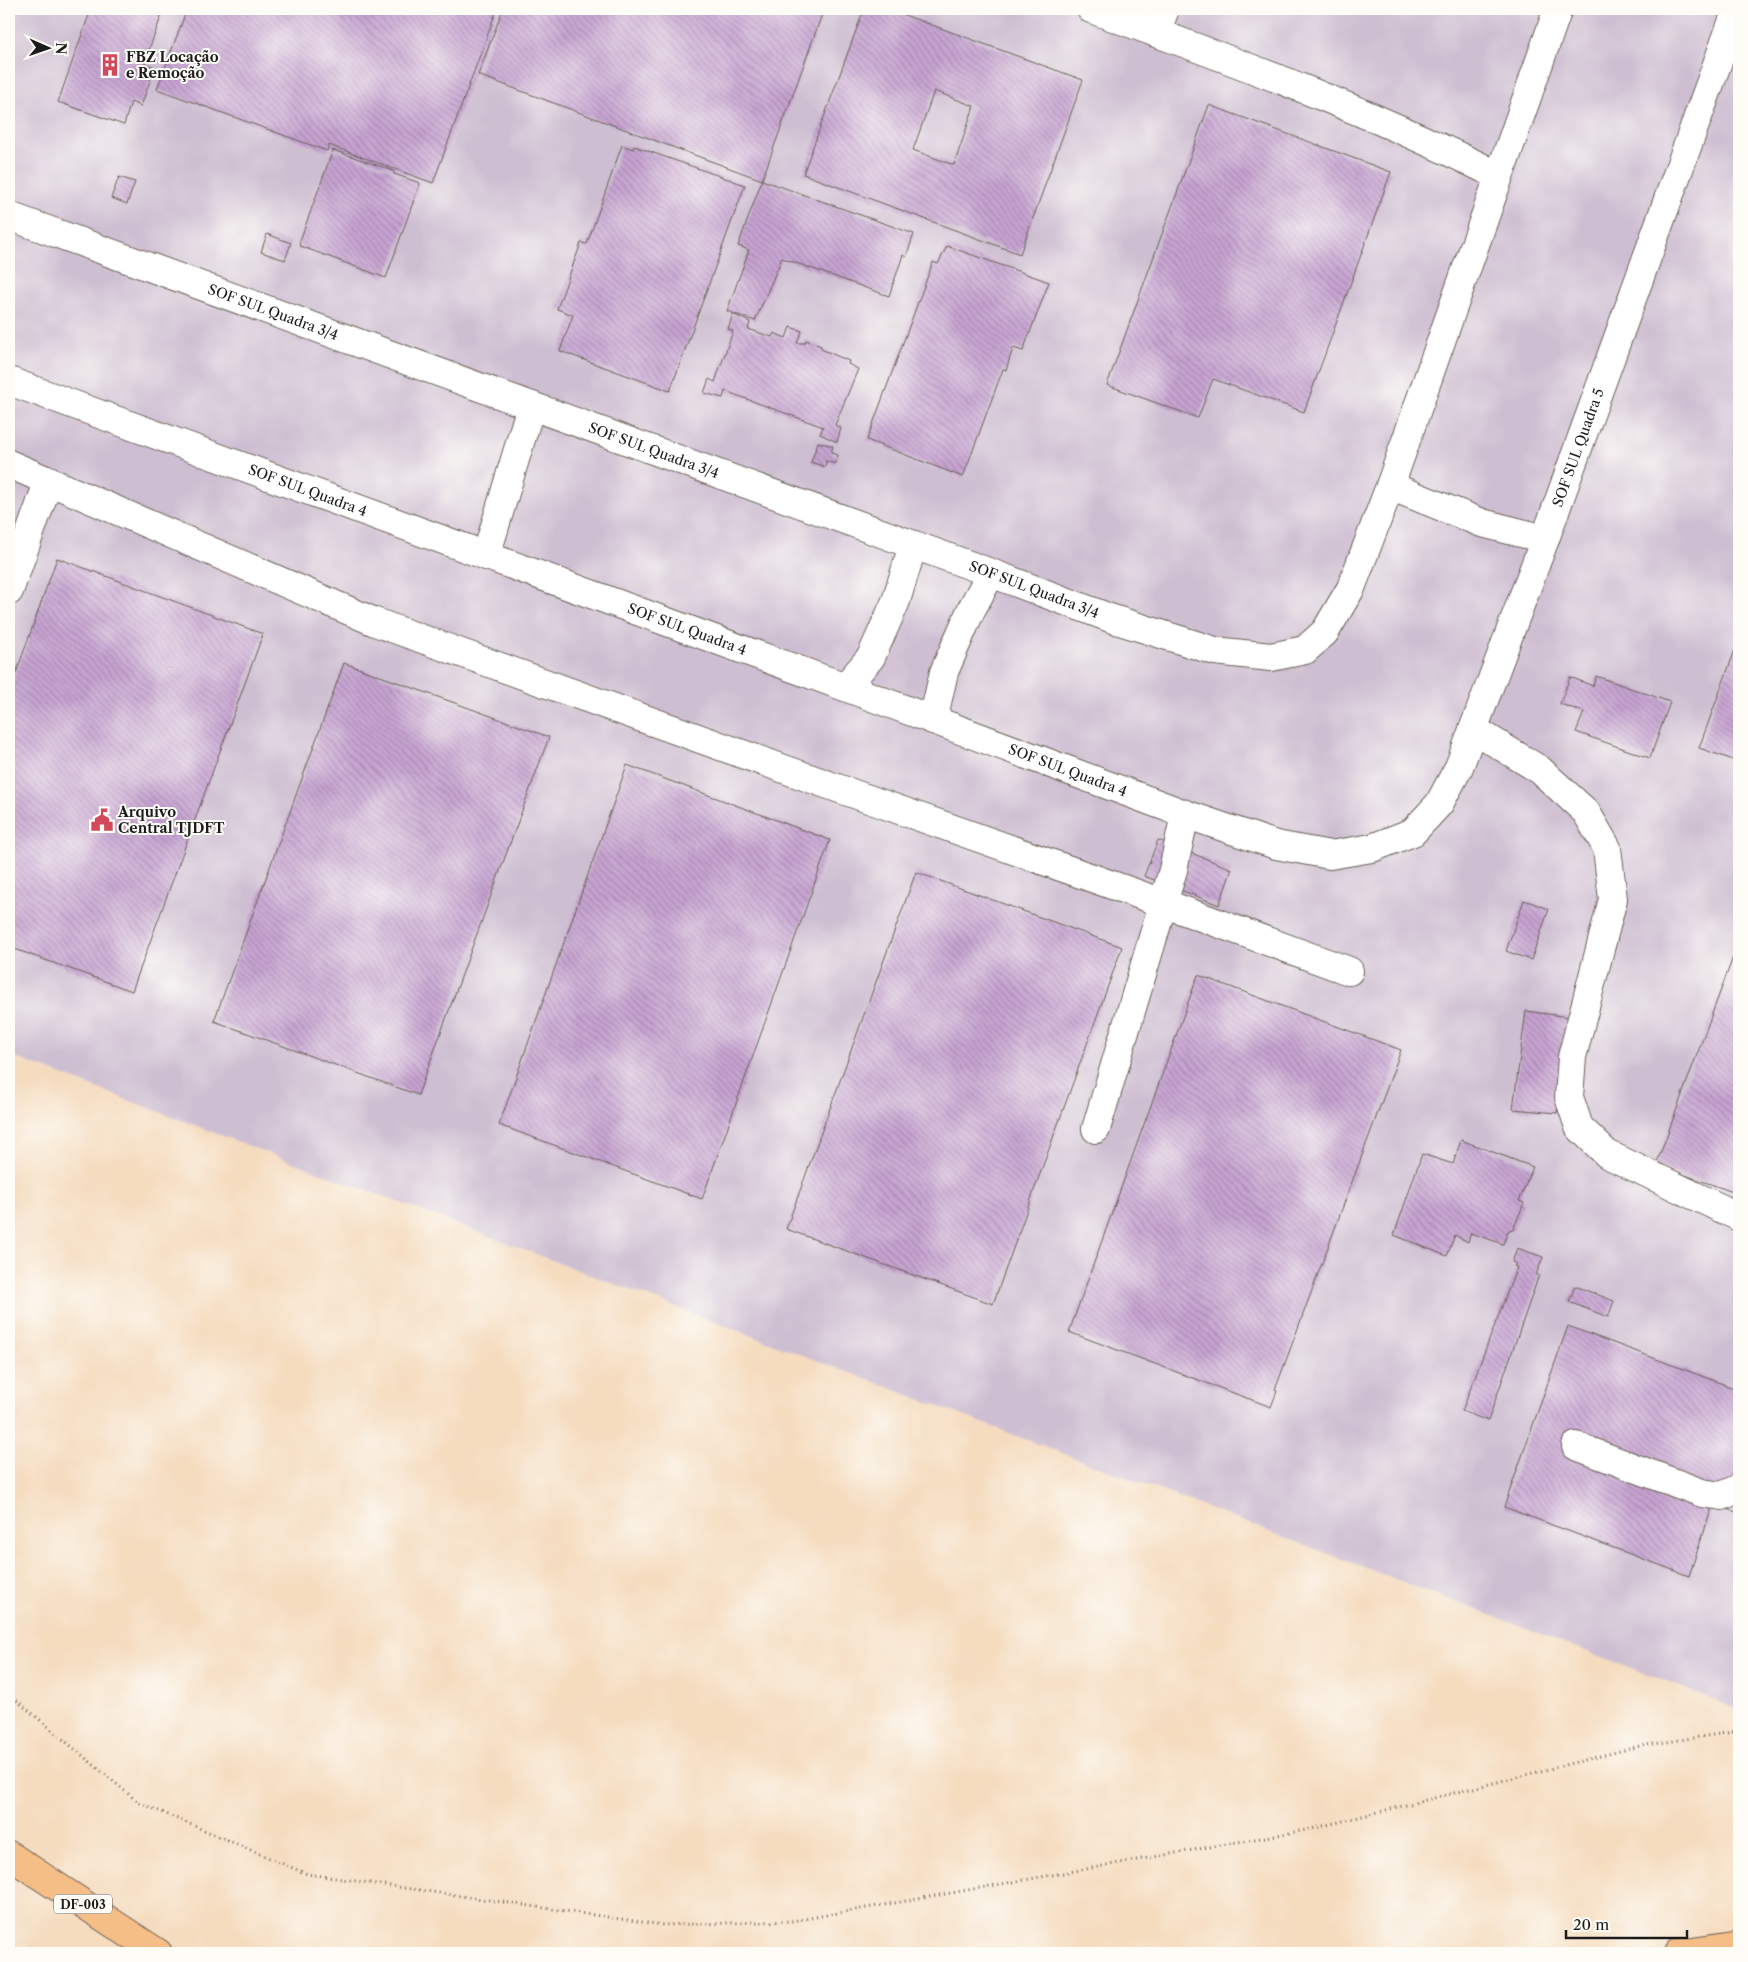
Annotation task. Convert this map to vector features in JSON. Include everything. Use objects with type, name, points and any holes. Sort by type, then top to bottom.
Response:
[{"type":"highway","name":"DF-003","points":[[9,1855],[154,1952]]},
{"type":"highway","points":[[1680,1953],[1739,1944]]},
{"type":"street","points":[[1091,9],[1161,21],[1346,106],[1442,147],[1499,176]]},
{"type":"street","points":[[1545,539],[1482,523],[1390,486],[1558,9]]},
{"type":"street","name":"SOF SUL Quadra 5","points":[[1372,848],[1413,832],[1439,804],[1459,767],[1545,539],[1737,9]]},
{"type":"street","name":"SOF SUL Quadra 3/4","points":[[9,216],[1110,618],[1214,651],[1271,657],[1304,650],[1325,632],[1351,588],[1390,486]]},
{"type":"street","name":"SOF SUL Quadra 4","points":[[9,381],[845,687],[1185,814],[1276,845],[1330,855],[1372,848]]},
{"type":"street","points":[[486,556],[531,406]]},
{"type":"street","points":[[9,464],[375,622],[1349,971]]},
{"type":"street","points":[[9,591],[49,480]]},
{"type":"street","points":[[845,687],[871,657],[896,600],[913,545]]},
{"type":"street","points":[[933,720],[944,672],[991,573]]},
{"type":"street","points":[[1473,729],[1540,770],[1586,812],[1607,848],[1613,899],[1572,1057],[1569,1097],[1579,1127],[1607,1154],[1739,1217]]},
{"type":"street","points":[[1096,1129],[1173,870],[1185,814]]},
{"type":"street","points":[[1576,1446],[1702,1493],[1722,1496],[1739,1488]]},
{"type":"path","points":[[9,1694],[138,1802],[307,1874],[663,1925],[793,1921],[1311,1829],[1640,1746],[1739,1731]]},
{"type":"shaded area","points":[[9,9],[1739,9],[1739,1709],[9,1055]]},
{"type":"building","name":"FBZ Locação e Remoção","points":[[91,9],[164,9],[144,63],[155,67],[141,106],[131,102],[124,125],[58,102]]},
{"type":"building","points":[[187,9],[497,9],[433,183],[329,145],[327,151],[157,89]]},
{"type":"building","points":[[503,9],[824,9],[762,180],[478,75]]},
{"type":"building","points":[[864,9],[888,9],[1083,80],[1020,254],[803,174]],"holes":[[[934,91],[974,106],[954,165],[913,150]]]},
{"type":"building","points":[[1209,105],[1391,172],[1304,412],[1213,379],[1198,418],[1107,385]]},
{"type":"building","points":[[622,145],[633,149],[634,146],[745,185],[670,391],[560,351],[573,315],[557,309],[581,243],[587,244]]},
{"type":"building","points":[[333,150],[394,171],[394,174],[420,183],[386,278],[300,246],[299,243]]},
{"type":"building","points":[[119,177],[135,182],[127,204],[111,198]]},
{"type":"building","points":[[762,180],[914,234],[906,257],[903,255],[889,296],[782,258],[755,321],[727,311],[749,250],[738,246]]},
{"type":"building","points":[[267,234],[291,243],[285,260],[261,252]]},
{"type":"building","points":[[947,246],[1049,282],[1023,351],[1013,348],[1006,370],[1003,369],[963,477],[867,440],[933,262],[938,264]]},
{"type":"building","points":[[733,314],[750,322],[748,329],[772,337],[774,333],[786,338],[790,327],[802,331],[797,343],[805,343],[806,340],[821,346],[821,349],[849,361],[848,364],[858,369],[835,425],[841,428],[837,442],[820,434],[823,427],[725,391],[723,398],[704,393],[709,379],[715,382],[733,331],[728,329]]},
{"type":"building","points":[[818,442],[833,446],[831,453],[838,455],[835,464],[826,461],[825,467],[811,462]]},
{"type":"building","name":"Arquivo Central TJDFT","points":[[57,558],[263,634],[132,991],[9,947],[9,693]]},
{"type":"building","points":[[1739,639],[1739,762],[1699,748]]},
{"type":"building","points":[[344,663],[549,737],[418,1095],[214,1021]]},
{"type":"building","points":[[1596,676],[1670,702],[1650,758],[1576,732],[1584,712],[1560,704],[1570,677],[1593,686]]},
{"type":"building","points":[[627,765],[830,840],[702,1199],[499,1125]]},
{"type":"building","points":[[1158,840],[1232,869],[1219,905],[1144,876]]},
{"type":"building","points":[[916,872],[1122,947],[993,1304],[786,1229]]},
{"type":"building","points":[[1524,900],[1549,909],[1531,960],[1506,951]]},
{"type":"building","points":[[1739,941],[1739,1194],[1656,1165]]},
{"type":"building","points":[[1198,975],[1401,1050],[1275,1390],[1277,1391],[1271,1407],[1069,1332]]},
{"type":"building","points":[[1526,1011],[1569,1017],[1557,1113],[1513,1109]]},
{"type":"building","points":[[1461,1140],[1533,1167],[1519,1201],[1524,1203],[1513,1230],[1508,1231],[1503,1244],[1471,1233],[1468,1242],[1455,1235],[1447,1256],[1394,1235],[1422,1154],[1453,1164]]},
{"type":"building","points":[[1517,1248],[1543,1257],[1536,1275],[1539,1275],[1488,1421],[1462,1411],[1517,1267],[1512,1262]]},
{"type":"building","points":[[1575,1286],[1614,1301],[1608,1317],[1569,1302]]},
{"type":"building","points":[[1568,1326],[1739,1390],[1739,1513],[1713,1504],[1689,1576],[1504,1507]]},
{"type":"place","name":"FBZ Locação e Remoção","points":[[110,65]]},
{"type":"place","name":"Arquivo Central TJDFT","points":[[102,820]]}]
